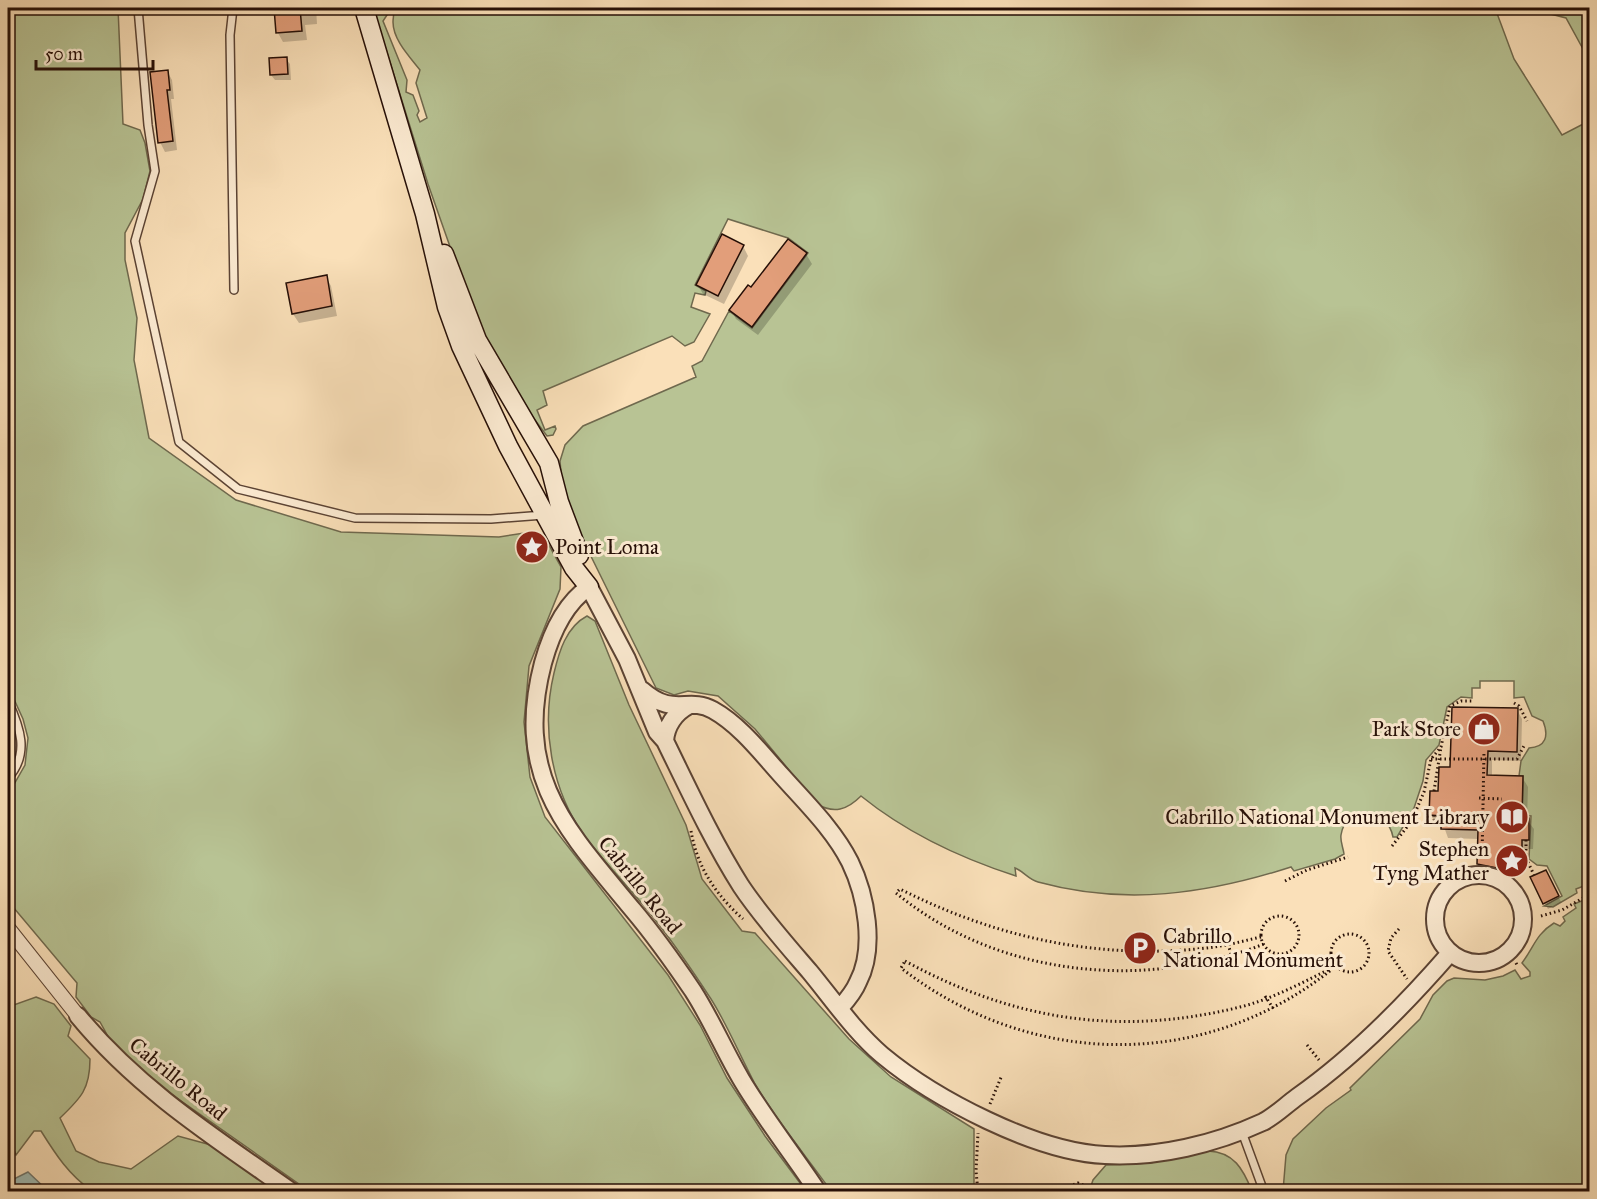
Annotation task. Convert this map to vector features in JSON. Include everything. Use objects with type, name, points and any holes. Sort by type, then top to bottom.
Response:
[{"type":"main road","points":[[364,8],[425,214],[447,307],[461,346],[489,410],[574,568],[589,587]]},
{"type":"main road","points":[[425,214],[444,254],[477,340],[549,463],[559,502],[589,587]]},
{"type":"street","points":[[589,587],[642,690],[643,704],[657,732],[665,741],[742,887],[840,1008],[881,1054],[935,1092],[991,1122],[1051,1145],[1102,1155],[1128,1155],[1198,1144],[1241,1130],[1265,1121],[1330,1074],[1419,989],[1450,953]]},
{"type":"street","name":"Cabrillo Road","points":[[589,587],[578,594],[563,614],[549,645],[540,676],[536,729],[545,783],[566,828],[675,964],[707,1014],[757,1104],[818,1191]]},
{"type":"street","points":[[642,690],[663,704],[703,706],[713,710],[744,736],[824,825],[850,862],[862,898],[866,943],[859,981],[840,1008]]},
{"type":"street","points":[[665,741],[669,726],[678,712],[688,706]]},
{"type":"street","points":[[1470,875],[1492,876],[1511,888],[1522,908],[1522,930],[1511,950],[1492,962],[1470,963],[1450,953],[1435,930],[1437,903],[1450,884],[1470,875]]},
{"type":"street","name":"Cabrillo Road","points":[[8,928],[78,1016],[112,1055],[146,1088],[292,1191]]},
{"type":"lane","points":[[138,8],[148,125],[155,171],[135,241],[179,442],[238,489],[355,518],[491,519],[545,515]]},
{"type":"lane","points":[[233,8],[230,35],[234,290]]},
{"type":"lane","points":[[8,701],[23,745],[17,768],[8,778]]},
{"type":"lane","points":[[1241,1130],[1264,1191]]},
{"type":"path","points":[[1434,791],[1436,767],[1441,759],[1441,747],[1450,706],[1461,701],[1472,701]]},
{"type":"path","points":[[1514,703],[1519,706],[1527,721]]},
{"type":"path","points":[[1431,759],[1517,759],[1525,744]]},
{"type":"path","points":[[1392,846],[1411,822],[1424,792],[1431,759],[1441,747]]},
{"type":"path","points":[[1482,859],[1481,798],[1484,751]]},
{"type":"path","points":[[1481,798],[1502,799]]},
{"type":"path","points":[[1434,815],[1434,821],[1482,822]]},
{"type":"path","points":[[1526,840],[1526,858],[1534,876]]},
{"type":"path","points":[[1285,881],[1307,870],[1348,857]]},
{"type":"path","points":[[1511,870],[1518,860],[1526,858]]},
{"type":"path","points":[[1261,937],[1208,948],[1134,952],[1056,944],[978,924],[944,911],[900,889],[896,893],[959,933],[994,949],[1039,962],[1094,970],[1134,972],[1165,970],[1232,957],[1264,944]]},
{"type":"path","points":[[1541,916],[1562,910],[1590,894]]},
{"type":"path","points":[[1278,915],[1288,917],[1298,927],[1298,943],[1290,951],[1274,953],[1264,944],[1261,937],[1265,923],[1278,915]]},
{"type":"path","points":[[1399,929],[1390,938],[1388,951],[1408,980]]},
{"type":"path","points":[[1336,966],[1313,985],[1274,1010],[1225,1029],[1183,1040],[1112,1045],[1041,1036],[996,1023],[951,1002],[900,968],[905,962],[943,982],[989,1000],[1040,1015],[1075,1020],[1162,1021],[1240,1007],[1336,966],[1350,972],[1365,965],[1369,955],[1364,940],[1349,934],[1336,939],[1330,953],[1336,966]]},
{"type":"path","points":[[1228,944],[1232,957]]},
{"type":"path","points":[[1266,997],[1274,1010]]},
{"type":"path","points":[[1307,1045],[1323,1064]]},
{"type":"path","points":[[987,1110],[1002,1075]]},
{"type":"path","points":[[978,1191],[976,1171],[979,1127]]},
{"type":"path","points":[[1052,1191],[1078,1183],[1101,1191],[1114,1191]]},
{"type":"green space","points":[[8,8],[118,8],[123,124],[140,130],[150,171],[143,199],[125,233],[125,260],[137,318],[134,360],[149,438],[236,500],[341,532],[499,537],[531,532],[546,540],[561,567],[560,589],[529,666],[524,722],[530,777],[545,817],[668,975],[700,1025],[727,1078],[765,1136],[806,1191],[309,1191],[147,1077],[110,1040],[100,1022],[91,1017],[76,997],[77,983],[8,901],[8,795],[25,765],[28,738],[23,719],[8,686]]},
{"type":"green space","points":[[373,8],[379,10],[385,8],[387,15],[383,21],[407,80],[406,92],[413,95],[419,111],[417,115],[420,122],[427,118],[416,83],[420,70],[396,35],[392,8],[1495,8],[1514,59],[1562,135],[1589,121],[1589,884],[1576,889],[1577,893],[1553,907],[1544,906],[1562,896],[1547,866],[1537,865],[1529,859],[1531,816],[1522,815],[1523,776],[1519,776],[1521,761],[1529,748],[1545,740],[1546,731],[1543,721],[1532,716],[1524,697],[1514,698],[1514,681],[1480,681],[1480,688],[1472,688],[1472,698],[1461,697],[1447,707],[1439,745],[1426,760],[1423,781],[1414,808],[1397,837],[1393,837],[1390,827],[1376,815],[1358,813],[1344,824],[1341,837],[1344,854],[1335,859],[1294,871],[1291,867],[1197,890],[1134,895],[1102,894],[1070,889],[1035,881],[1015,868],[1016,876],[955,853],[897,822],[861,796],[851,805],[835,810],[817,804],[755,729],[718,696],[688,691],[674,695],[656,688],[577,528],[562,484],[560,461],[565,445],[583,426],[696,377],[692,366],[702,361],[729,311],[752,328],[808,253],[788,238],[728,219],[695,285],[706,291],[705,295],[695,293],[691,307],[710,314],[694,342],[685,346],[672,336],[543,391],[547,405],[537,410],[545,430],[555,426],[556,429],[553,435],[547,436],[517,396],[496,360],[473,312],[428,184]]},
{"type":"green space","points":[[1527,8],[1589,8],[1589,60],[1566,18]]},
{"type":"green space","points":[[587,616],[595,621],[629,705],[686,825],[702,879],[742,931],[755,933],[849,1039],[891,1077],[974,1129],[974,1191],[831,1191],[755,1084],[717,1009],[685,960],[647,910],[583,834],[563,797],[556,777],[549,736],[549,714],[550,694],[561,649],[569,633]]},
{"type":"green space","points":[[1589,898],[1589,1191],[1283,1191],[1286,1155],[1293,1139],[1326,1108],[1351,1090],[1350,1088],[1420,1019],[1433,995],[1447,981],[1454,978],[1485,980],[1503,976],[1515,970],[1521,979],[1530,976],[1530,972],[1522,963],[1539,936],[1554,923],[1560,926],[1565,921],[1563,917],[1576,908],[1574,904]]},
{"type":"green space","points":[[36,997],[54,1004],[71,1026],[68,1036],[90,1059],[90,1069],[83,1092],[74,1105],[60,1118],[76,1151],[99,1162],[131,1169],[178,1136],[211,1145],[278,1191],[92,1191],[70,1171],[41,1131],[34,1131],[16,1155],[8,1135],[8,1007]]},
{"type":"green space","points":[[1208,1151],[1231,1158],[1241,1169],[1252,1191],[1060,1191],[1076,1186],[1090,1189],[1093,1180],[1106,1165],[1150,1163]]},
{"type":"water","points":[[28,1172],[48,1191],[8,1191],[8,1178],[14,1179]]},
{"type":"building","points":[[274,8],[300,8],[302,31],[276,33]]},
{"type":"building","points":[[287,57],[288,74],[270,75],[269,58]]},
{"type":"building","points":[[168,70],[170,90],[167,90],[173,141],[158,143],[150,72]]},
{"type":"building","points":[[722,234],[744,245],[718,296],[696,285]]},
{"type":"building","points":[[788,239],[807,253],[752,327],[729,310],[748,285],[751,287]]},
{"type":"building","points":[[327,275],[332,306],[292,314],[286,283]]},
{"type":"building","points":[[1452,707],[1518,708],[1517,752],[1488,751],[1487,775],[1523,776],[1522,818],[1529,818],[1529,840],[1522,840],[1522,857],[1503,857],[1502,869],[1477,864],[1478,830],[1441,829],[1441,816],[1429,815],[1430,791],[1438,791],[1439,767],[1450,767]]},
{"type":"building","points":[[1546,870],[1559,896],[1543,904],[1530,877]]},
{"type":"place","name":"Point Loma","points":[[532,547]]},
{"type":"place","name":"Park Store","points":[[1484,729]]},
{"type":"place","name":"Cabrillo National Monument Library","points":[[1512,817]]},
{"type":"place","name":"Stephen Tyng Mather","points":[[1512,861]]},
{"type":"place","name":"Cabrillo National Monument","points":[[1140,948]]}]
